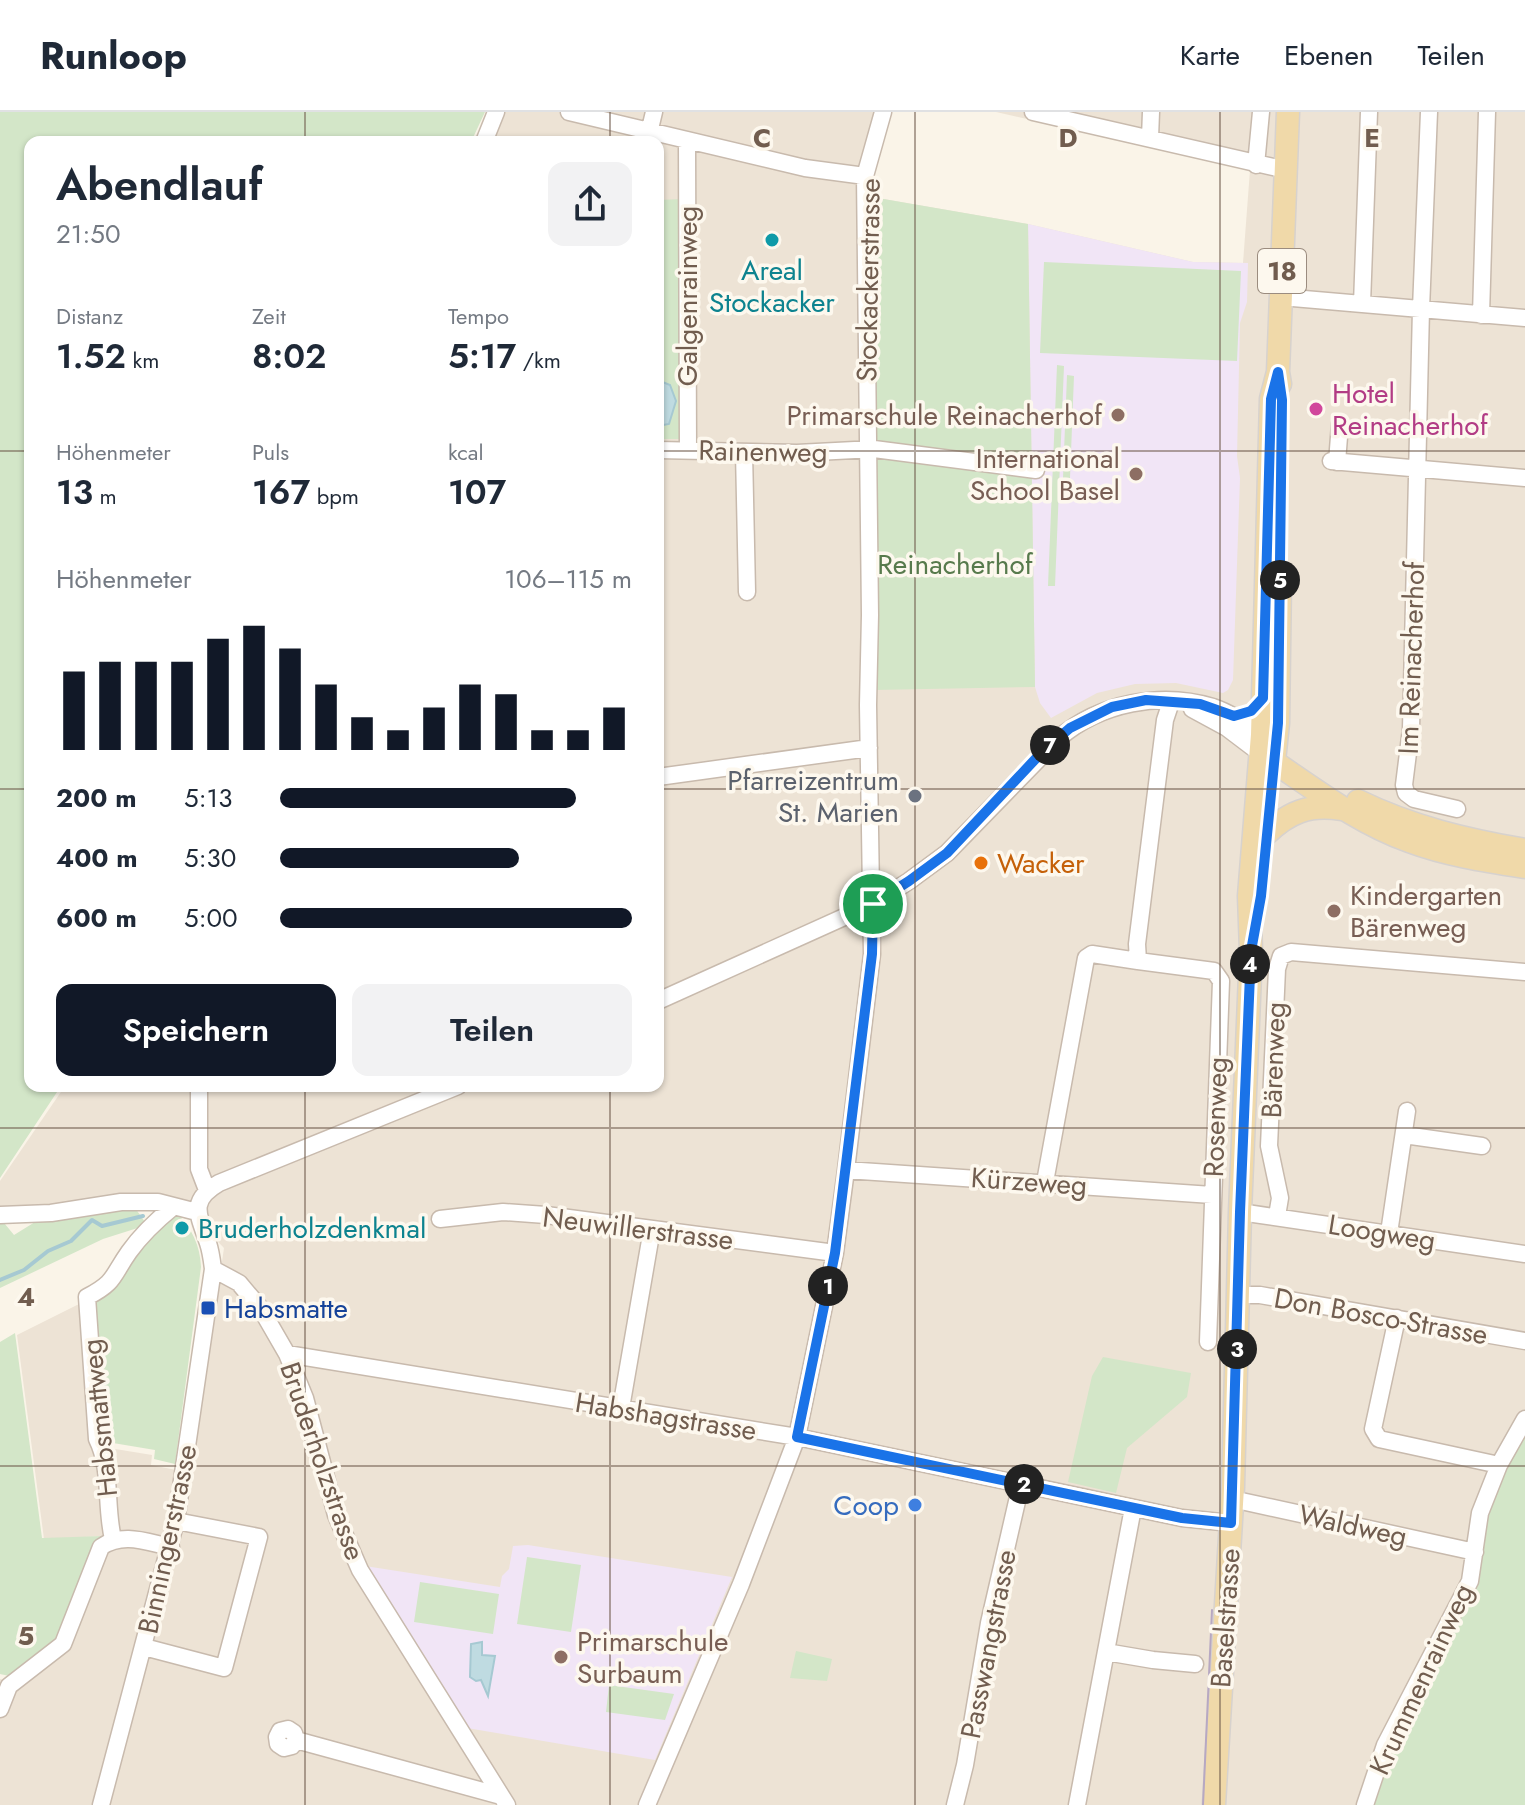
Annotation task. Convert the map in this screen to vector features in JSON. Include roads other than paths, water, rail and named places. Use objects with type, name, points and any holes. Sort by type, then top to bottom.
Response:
[{"type":"main road","name":"Baselstrasse","points":[[1214,1805],[1232,1499],[1251,951],[1249,896],[1281,625],[1279,521],[1282,400],[1278,372],[1288,112]]},
{"type":"main road","name":"Baselstrasse","points":[[1251,951],[1261,896],[1266,834],[1268,749],[1263,698],[1271,399],[1278,372]]},
{"type":"main road","points":[[1268,749],[1342,809],[1377,828],[1430,848],[1525,867]]},
{"type":"main road","points":[[1268,749],[1385,814],[1454,836],[1525,850]]},
{"type":"main road","points":[[1266,834],[1283,819],[1305,808],[1342,809]]},
{"type":"street","points":[[486,136],[496,112]]},
{"type":"street","points":[[569,112],[662,136]]},
{"type":"street","points":[[649,133],[654,112]]},
{"type":"street","name":"Stockackerstrasse","points":[[647,1805],[741,1584],[797,1437],[835,1253],[872,954],[865,176],[883,112]]},
{"type":"street","points":[[1033,112],[1286,170]]},
{"type":"street","points":[[1150,138],[1151,112]]},
{"type":"street","points":[[1256,165],[1261,112]]},
{"type":"street","points":[[1362,304],[1369,112]]},
{"type":"street","name":"Im Reinacherhof","points":[[1429,112],[1411,729],[1404,785],[1406,793],[1414,799],[1457,809]]},
{"type":"street","points":[[1481,315],[1487,112]]},
{"type":"street","points":[[664,137],[805,168],[865,176]]},
{"type":"street","name":"Galgenrainweg","points":[[687,142],[688,450]]},
{"type":"street","points":[[1281,297],[1525,318]]},
{"type":"street","points":[[1340,424],[1334,461],[1525,478]]},
{"type":"street","name":"Rainenweg","points":[[664,450],[797,453],[867,450],[1036,470]]},
{"type":"street","points":[[744,452],[747,592]]},
{"type":"street","points":[[1234,716],[1251,711],[1263,698]]},
{"type":"street","points":[[664,998],[873,904],[909,881],[947,853],[1043,751],[1070,728],[1112,707],[1146,700],[1200,704],[1234,716],[1268,749]]},
{"type":"street","points":[[1171,702],[1268,749]]},
{"type":"street","points":[[1138,961],[1137,944],[1165,720],[1171,702]]},
{"type":"street","points":[[664,776],[869,748]]},
{"type":"street","name":"Bärenweg","points":[[1277,1216],[1280,1198],[1269,1146],[1277,969],[1281,956],[1291,952],[1525,972]]},
{"type":"street","name":"Rosenweg","points":[[1045,1182],[1086,958],[1092,954],[1214,971],[1221,981],[1208,1342]]},
{"type":"street","points":[[199,1092],[199,1169],[207,1190]]},
{"type":"street","points":[[213,1269],[197,1212],[207,1190],[432,1092]]},
{"type":"street","points":[[1389,1233],[1407,1111]]},
{"type":"street","points":[[1404,1135],[1482,1146]]},
{"type":"street","name":"Kürzeweg","points":[[846,1170],[1212,1195]]},
{"type":"street","points":[[0,1215],[51,1213],[121,1202],[158,1202],[197,1212]]},
{"type":"street","name":"Habsmattweg","points":[[113,1539],[104,1454],[97,1439],[87,1297],[108,1286],[129,1251],[153,1223],[173,1207]]},
{"type":"street","name":"Neuwillerstrasse","points":[[440,1219],[503,1212],[835,1253]]},
{"type":"street","name":"Loogweg","points":[[1240,1212],[1525,1254]]},
{"type":"street","points":[[621,1408],[652,1229]]},
{"type":"street","name":"Bruderholzstrasse","points":[[213,1269],[239,1283],[261,1309],[287,1354],[305,1398],[336,1515],[360,1570],[504,1800]]},
{"type":"street","name":"Binningerstrasse","points":[[101,1805],[171,1547],[213,1269]]},
{"type":"street","name":"Don Bosco-Strasse","points":[[1237,1295],[1260,1295],[1525,1341]]},
{"type":"street","points":[[1397,1318],[1373,1429],[1379,1439],[1499,1465]]},
{"type":"street","name":"Habshagstrasse","points":[[287,1354],[797,1437],[1182,1518],[1231,1523]]},
{"type":"street","name":"Krummenrainweg","points":[[1365,1805],[1385,1745],[1470,1581],[1480,1513],[1499,1465],[1525,1419]]},
{"type":"street","name":"Passwangstrasse","points":[[955,1805],[965,1765],[989,1623],[1021,1484]]},
{"type":"street","name":"Waldweg","points":[[1232,1499],[1475,1552]]},
{"type":"street","points":[[1077,1805],[1133,1508]]},
{"type":"street","points":[[144,1647],[224,1668],[259,1537],[176,1521]]},
{"type":"street","points":[[0,1709],[9,1686],[63,1644],[101,1547],[113,1539],[129,1538],[171,1547]]},
{"type":"street","points":[[1106,1652],[1195,1664]]},
{"type":"street","points":[[296,1740],[504,1800]]},
{"type":"water","points":[[664,383],[670,385],[676,401],[669,424],[664,425]]},
{"type":"water","points":[[482,1642],[482,1655],[495,1656],[488,1696],[481,1680],[470,1677],[471,1644]]},
{"type":"waterway","points":[[0,1280],[24,1270],[48,1251],[71,1241],[92,1220],[102,1226],[143,1216]]},
{"type":"tram line","points":[[1203,1805],[1212,1610]]},
{"type":"place","name":"Areal Stockacker","points":[[772,240]]},
{"type":"place","name":"Hotel Reinacherhof","points":[[1316,409]]},
{"type":"place","name":"Primarschule Reinacherhof","points":[[1118,415]]},
{"type":"place","name":"International School Basel","points":[[1136,474]]},
{"type":"place","name":"Pfarreizentrum St. Marien","points":[[915,796]]},
{"type":"place","name":"Wacker","points":[[981,863]]},
{"type":"place","name":"Kindergarten Bärenweg","points":[[1334,911]]},
{"type":"place","name":"Bruderholzdenkmal","points":[[182,1228]]},
{"type":"place","name":"Habsmatte","points":[[208,1308]]},
{"type":"place","name":"Coop","points":[[915,1505]]},
{"type":"place","name":"Primarschule Surbaum","points":[[561,1657]]},
{"type":"park label","name":"Reinacherhof","points":[[955,564]]}]
